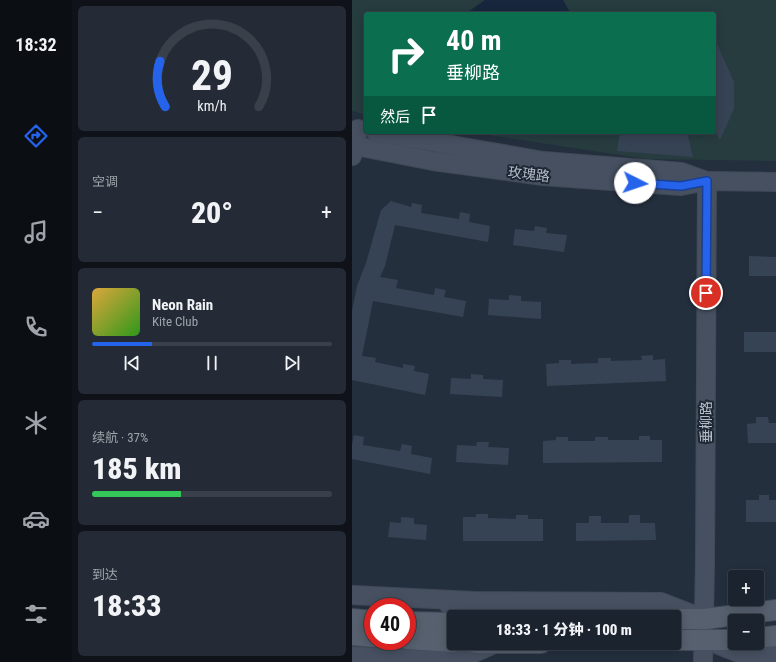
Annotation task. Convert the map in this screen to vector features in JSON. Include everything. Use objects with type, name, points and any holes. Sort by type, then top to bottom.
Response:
[{"type":"main road","points":[[681,619],[705,619],[776,610]]},
{"type":"main road","points":[[352,619],[364,620]]},
{"type":"main road","points":[[416,622],[447,623]]},
{"type":"main road","points":[[352,635],[364,636]]},
{"type":"main road","points":[[764,637],[776,636]]},
{"type":"main road","points":[[416,640],[447,642]]},
{"type":"main road","points":[[681,640],[728,640]]},
{"type":"street","name":"玫瑰路","points":[[388,134],[543,161],[681,172],[707,181]]},
{"type":"street","name":"玫瑰路","points":[[356,139],[432,161],[543,176],[681,186],[707,181],[776,182]]},
{"type":"street","name":"垂柳路","points":[[703,662],[705,619],[707,181]]},
{"type":"street","points":[[352,595],[440,601],[661,602],[705,619]]},
{"type":"street","points":[[440,601],[461,610]]},
{"type":"street","points":[[704,640],[751,658],[776,655]]},
{"type":"street","points":[[352,656],[456,661],[475,650]]},
{"type":"green space","points":[[352,0],[776,0],[776,161],[646,159],[482,134],[716,134],[716,12],[364,12],[364,114],[352,111]]},
{"type":"water","points":[[485,0],[563,0],[570,12],[468,12]]},
{"type":"building","points":[[716,42],[734,82],[734,109],[720,140],[716,133]]},
{"type":"building","points":[[620,134],[687,134],[693,157],[617,151]]},
{"type":"building","points":[[391,201],[411,207],[412,203],[422,205],[421,213],[459,219],[460,212],[470,214],[469,222],[490,226],[488,242],[395,225],[385,266],[380,277],[398,280],[396,288],[434,295],[435,288],[446,290],[444,297],[466,301],[463,317],[373,301],[362,356],[376,358],[375,362],[403,368],[403,364],[415,366],[414,371],[429,374],[425,395],[352,380],[352,311],[357,286],[366,263],[381,210]]},
{"type":"building","points":[[535,226],[547,228],[546,233],[567,235],[564,252],[513,245],[515,229],[534,231]]},
{"type":"building","points":[[749,256],[776,257],[776,276],[749,276]]},
{"type":"building","points":[[509,295],[521,296],[521,301],[541,302],[541,319],[488,315],[489,299],[509,300]]},
{"type":"building","points":[[744,332],[776,332],[776,352],[744,352]]},
{"type":"building","points":[[653,355],[653,360],[665,359],[666,381],[547,386],[546,364],[559,363],[559,360],[571,360],[571,364],[598,363],[598,358],[611,358],[611,361],[642,360],[641,356]]},
{"type":"building","points":[[471,374],[483,375],[483,379],[503,380],[502,397],[450,394],[451,378],[471,379]]},
{"type":"building","points":[[756,417],[768,417],[769,423],[776,423],[776,443],[748,443],[747,424],[756,423]]},
{"type":"building","points":[[354,435],[364,437],[363,445],[400,451],[402,444],[412,446],[411,454],[432,458],[430,474],[352,459]]},
{"type":"building","points":[[639,436],[650,436],[650,440],[662,440],[662,462],[543,463],[543,441],[556,440],[556,437],[568,437],[568,441],[595,441],[595,437],[608,437],[608,440],[639,440]]},
{"type":"building","points":[[477,442],[489,442],[488,447],[509,448],[508,465],[456,462],[457,445],[476,446]]},
{"type":"building","points":[[759,495],[769,495],[769,500],[776,500],[776,522],[746,522],[746,500],[759,500]]},
{"type":"building","points":[[476,514],[488,514],[488,518],[516,519],[516,515],[528,515],[528,519],[543,519],[543,541],[463,541],[463,517],[476,517]]},
{"type":"building","points":[[629,515],[640,515],[640,523],[655,523],[656,540],[576,541],[576,523],[589,523],[589,516],[601,516],[601,523],[629,523]]},
{"type":"building","points":[[401,517],[414,518],[414,524],[427,525],[426,540],[388,537],[390,522],[401,523]]},
{"type":"route","points":[[635,183],[681,186],[707,181],[706,293]]}]
